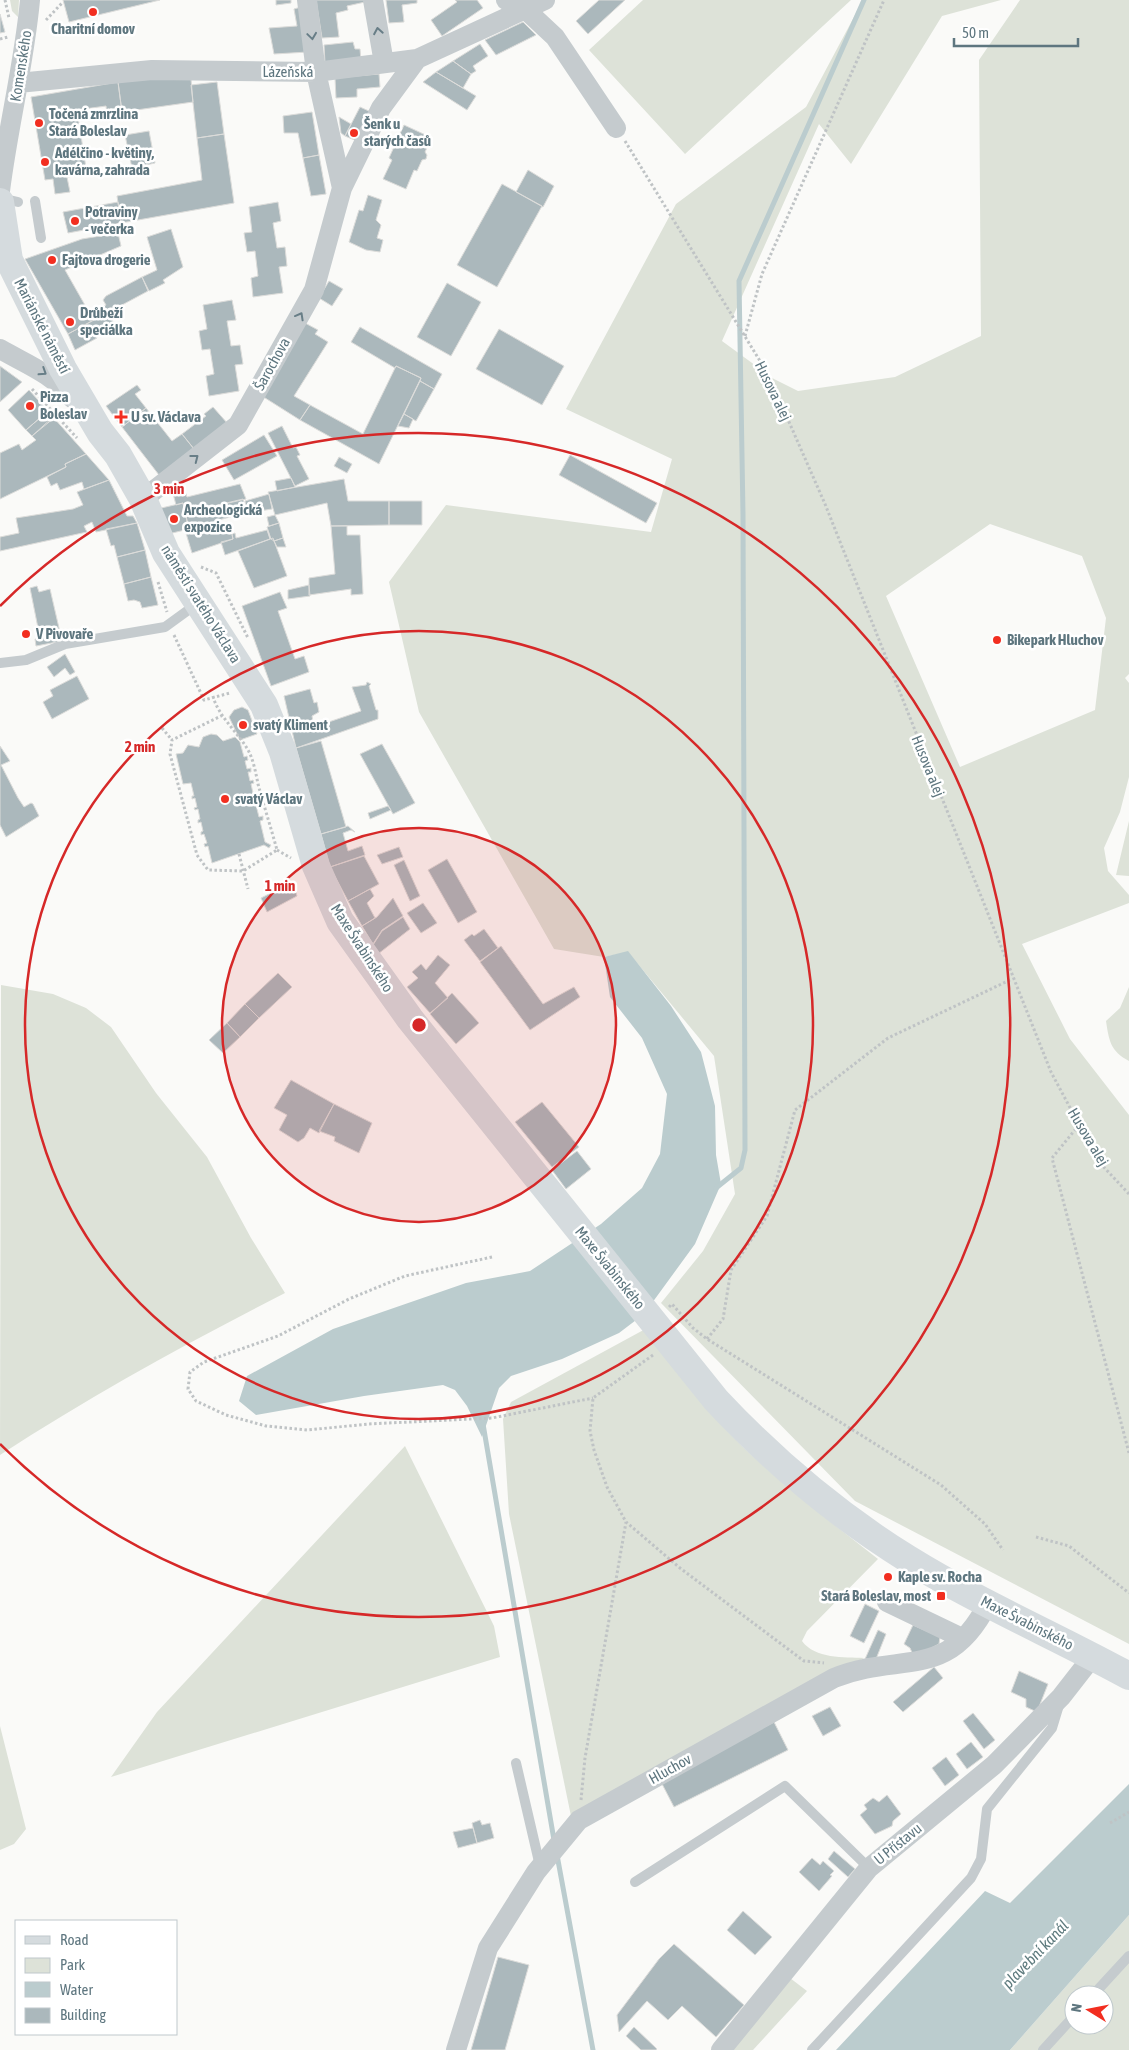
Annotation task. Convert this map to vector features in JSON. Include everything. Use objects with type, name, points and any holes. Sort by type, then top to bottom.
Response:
[{"type":"main road","name":"Mariánské náměstí","points":[[6,201],[9,260],[63,369],[92,439]]},
{"type":"main road","points":[[92,439],[118,455],[143,499]]},
{"type":"main road","name":"náměstí svatého Václava","points":[[143,499],[166,553],[264,705]]},
{"type":"main road","name":"Maxe Švabinského","points":[[264,705],[283,752],[316,866],[340,920],[410,1019],[536,1177],[675,1346],[716,1400],[751,1436],[826,1503],[909,1560],[1129,1676]]},
{"type":"street","name":"Komenského","points":[[0,191],[11,96],[26,46],[30,0]]},
{"type":"street","name":"Šarochova","points":[[307,0],[316,72],[342,188]]},
{"type":"street","points":[[373,0],[384,63]]},
{"type":"street","points":[[506,0],[525,9],[555,37],[616,128]]},
{"type":"street","name":"Lázeňská","points":[[11,96],[152,70],[316,72],[417,59],[545,0]]},
{"type":"street","name":"Šarochova","points":[[143,499],[238,425],[314,290],[342,188],[381,108],[417,59]]},
{"type":"street","name":"Mariánské náměstí","points":[[0,350],[38,368],[59,382],[92,439]]},
{"type":"street","points":[[886,1602],[962,1638]]},
{"type":"street","name":"Hluchov","points":[[456,2050],[488,1948],[540,1867],[579,1820],[834,1678],[867,1667],[922,1662],[946,1654],[978,1622],[988,1603]]},
{"type":"street","name":"U Přístavu","points":[[721,2050],[869,1868],[994,1765],[1061,1697],[1093,1656]]},
{"type":"lane","points":[[34,201],[41,238]]},
{"type":"lane","points":[[0,663],[26,660],[65,644],[165,627],[198,602]]},
{"type":"lane","points":[[812,2050],[971,1878],[981,1859],[987,1810],[1052,1728],[1061,1697]]},
{"type":"lane","points":[[516,1763],[540,1867]]},
{"type":"lane","points":[[635,1882],[785,1786],[869,1868]]},
{"type":"lane","points":[[1102,1985],[1129,1956]]},
{"type":"lane","points":[[1043,2050],[1064,2027]]},
{"type":"path","points":[[745,337],[762,274],[884,0]]},
{"type":"path","points":[[45,21],[63,2]]},
{"type":"path","points":[[0,39],[8,36]]},
{"type":"path","name":"Husova alej","points":[[616,128],[768,374],[825,504],[1051,1072],[1099,1162],[1129,1194]]},
{"type":"path","points":[[28,384],[92,439]]},
{"type":"path","points":[[194,563],[216,573],[237,611],[251,645]]},
{"type":"path","points":[[157,578],[170,623],[204,700],[231,692]]},
{"type":"path","points":[[162,728],[172,740],[170,754],[196,855],[208,870],[244,871],[277,850],[250,753],[213,696]]},
{"type":"path","points":[[172,740],[223,714]]},
{"type":"path","points":[[239,854],[248,889]]},
{"type":"path","points":[[707,1339],[723,1319],[731,1270],[768,1216],[796,1110],[888,1038],[1012,978]]},
{"type":"path","points":[[1080,1125],[1052,1158],[1129,1453]]},
{"type":"path","points":[[492,1257],[405,1276],[350,1299],[278,1336],[204,1362],[190,1372],[188,1390],[196,1402],[226,1415],[266,1426],[308,1430],[492,1418],[592,1398],[675,1346],[693,1328]]},
{"type":"path","points":[[672,1304],[693,1328],[707,1339],[941,1485],[985,1524],[1003,1550]]},
{"type":"path","points":[[592,1398],[590,1431],[594,1450],[607,1487],[626,1522],[680,1568],[804,1661],[831,1664]]},
{"type":"path","points":[[579,1820],[585,1758],[626,1522]]},
{"type":"path","points":[[1036,1537],[1069,1546],[1129,1593]]},
{"type":"path","points":[[1110,1822],[1129,1812]]},
{"type":"green space","points":[[10,0],[19,0],[18,17],[12,11]]},
{"type":"green space","points":[[643,0],[851,0],[685,154],[589,50]]},
{"type":"green space","points":[[863,0],[1001,0],[942,16],[851,164],[819,124],[722,341],[774,379],[798,391],[895,377],[981,336],[979,60],[1020,0],[1129,0],[1129,674],[1125,678],[1129,683],[1129,777],[1120,812],[1104,848],[1108,871],[1129,895],[1129,903],[1022,944],[1070,1039],[1129,1115],[1129,1644],[855,1501],[661,1303],[703,1251],[735,1194],[714,1056],[628,952],[604,957],[554,949],[419,712],[389,582],[446,505],[651,532],[672,459],[566,409],[676,204],[806,107]],"holes":[[[990,524],[1082,556],[1106,618],[1095,710],[960,767],[886,596]]]},
{"type":"green space","points":[[1129,821],[1129,876],[1116,875]]},
{"type":"green space","points":[[1,985],[53,994],[86,1008],[111,1027],[156,1093],[207,1157],[251,1238],[285,1293],[140,1370],[0,1455]]},
{"type":"green space","points":[[1129,987],[1129,1061],[1114,1049],[1108,1034],[1106,1021],[1120,1008]]},
{"type":"green space","points":[[649,1327],[705,1404],[743,1447],[792,1491],[878,1559],[807,1631],[802,1641],[814,1651],[822,1654],[864,1658],[572,1821],[509,1514],[503,1419],[511,1402]]},
{"type":"green space","points":[[405,1446],[494,1626],[500,1657],[111,1777],[157,1712]]},
{"type":"green space","points":[[0,1726],[26,1829],[14,1844],[0,1850]]},
{"type":"green space","points":[[1129,1915],[1129,2050],[1010,2050],[1064,1989],[1064,2035],[1114,2035],[1114,1985],[1067,1985]]},
{"type":"green space","points":[[790,1978],[807,1991],[753,2050],[729,2050]]},
{"type":"water","points":[[628,951],[671,1006],[701,1052],[715,1106],[716,1155],[721,1184],[695,1244],[644,1314],[619,1333],[562,1359],[511,1376],[499,1388],[482,1437],[467,1406],[455,1390],[443,1385],[364,1396],[256,1415],[239,1401],[247,1376],[333,1329],[466,1283],[530,1271],[601,1224],[642,1188],[660,1154],[667,1094],[642,1038],[610,997],[604,957]]},
{"type":"water","name":"plavební kanál","points":[[1129,1784],[1129,1915],[1067,1985],[1064,1985],[1064,1989],[1010,2050],[836,2050],[985,1891],[1010,1903]]},
{"type":"building","name":"Charitní domov","points":[[63,0],[160,0],[69,22]]},
{"type":"building","points":[[276,0],[291,0],[291,3],[276,5]]},
{"type":"building","points":[[316,0],[365,0],[365,2],[347,6],[348,10],[336,13],[339,37],[322,38]]},
{"type":"building","points":[[386,0],[417,0],[417,3],[402,5],[404,22],[389,23]]},
{"type":"building","points":[[455,0],[477,0],[483,8],[442,36],[431,20],[457,2]]},
{"type":"building","points":[[599,0],[625,0],[588,34],[576,21]]},
{"type":"building","points":[[301,7],[308,52],[274,54],[269,28],[297,26],[294,9]]},
{"type":"building","points":[[0,14],[5,32],[0,33]]},
{"type":"building","points":[[523,22],[536,35],[496,55],[485,40]]},
{"type":"building","points":[[353,42],[355,49],[360,49],[361,61],[325,63],[324,45]]},
{"type":"building","points":[[480,44],[488,56],[473,66],[476,71],[471,74],[453,61]]},
{"type":"building","points":[[453,61],[471,74],[463,88],[436,72]]},
{"type":"building","points":[[436,72],[476,96],[467,110],[423,82]]},
{"type":"building","points":[[379,74],[380,87],[357,89],[357,97],[336,98],[335,78]]},
{"type":"building","points":[[153,77],[191,79],[193,102],[122,112],[118,82]]},
{"type":"building","points":[[118,82],[122,112],[107,114],[106,106],[77,110],[86,168],[89,168],[90,175],[67,177],[70,192],[55,194],[53,179],[45,180],[31,97]]},
{"type":"building","points":[[217,82],[224,134],[197,138],[191,85]]},
{"type":"building","points":[[360,107],[371,112],[357,141],[345,136]]},
{"type":"building","points":[[312,112],[319,155],[303,158],[298,133],[284,133],[283,116]]},
{"type":"building","points":[[339,117],[351,124],[345,136],[341,133]]},
{"type":"building","points":[[404,125],[431,139],[425,152],[427,155],[426,159],[422,160],[417,171],[414,170],[406,189],[383,179],[392,160],[389,158]]},
{"type":"building","points":[[149,131],[155,163],[132,168],[125,135]]},
{"type":"building","points":[[224,134],[234,203],[121,223],[117,196],[202,180],[197,138]]},
{"type":"building","points":[[319,155],[326,194],[311,196],[303,158]]},
{"type":"building","points":[[528,170],[554,186],[543,207],[516,192]]},
{"type":"building","points":[[502,184],[542,206],[497,287],[457,265]]},
{"type":"building","points":[[368,195],[382,200],[376,220],[381,225],[377,238],[383,240],[380,252],[366,250],[349,242],[359,210],[363,211]]},
{"type":"building","points":[[118,202],[121,223],[68,233],[63,212]]},
{"type":"building","points":[[278,202],[281,221],[273,223],[277,248],[285,247],[287,266],[279,267],[283,293],[253,297],[251,278],[258,276],[255,251],[247,252],[244,233],[252,232],[249,207]]},
{"type":"building","points":[[171,229],[183,267],[163,280],[165,283],[149,291],[142,277],[157,270],[147,237]]},
{"type":"building","points":[[118,233],[121,246],[65,270],[90,314],[106,305],[103,300],[106,296],[142,277],[148,291],[68,334],[25,259],[82,239]]},
{"type":"building","points":[[329,281],[343,289],[332,306],[319,298]]},
{"type":"building","points":[[447,283],[481,302],[451,356],[417,337]]},
{"type":"building","points":[[232,300],[236,320],[227,321],[231,346],[240,345],[243,364],[235,365],[239,391],[209,396],[206,376],[214,374],[210,349],[202,350],[199,331],[207,329],[203,305]]},
{"type":"building","points":[[108,312],[114,324],[96,334],[97,338],[75,350],[68,334]]},
{"type":"building","points":[[305,323],[318,330],[315,334],[328,342],[294,396],[310,405],[300,420],[262,396]]},
{"type":"building","points":[[360,327],[442,374],[434,389],[420,381],[421,378],[396,366],[395,368],[351,342]]},
{"type":"building","points":[[499,329],[564,366],[542,405],[476,369]]},
{"type":"building","points":[[0,366],[22,382],[0,402]]},
{"type":"building","points":[[396,366],[421,378],[379,464],[300,420],[310,405],[363,434]]},
{"type":"building","points":[[420,381],[434,389],[416,421],[404,414]]},
{"type":"building","points":[[137,385],[141,390],[135,394],[146,408],[122,427],[106,406]]},
{"type":"building","points":[[29,390],[48,411],[26,430],[8,410]]},
{"type":"building","points":[[213,407],[228,424],[194,449],[182,434],[206,416],[204,414]]},
{"type":"building","points":[[146,408],[172,441],[182,434],[194,449],[159,475],[122,427]]},
{"type":"building","points":[[48,411],[54,418],[32,436],[26,430]]},
{"type":"building","points":[[404,414],[413,419],[409,428],[398,426]]},
{"type":"building","points":[[53,417],[86,454],[65,464],[66,467],[0,499],[0,453],[19,444],[22,450],[36,440],[32,436]]},
{"type":"building","points":[[282,426],[293,448],[296,447],[300,455],[297,456],[309,479],[295,486],[268,433]]},
{"type":"building","points":[[264,435],[277,456],[234,480],[222,460]]},
{"type":"building","points":[[86,454],[109,480],[84,489],[82,482],[60,490],[57,483],[51,486],[47,477],[66,467],[65,464]]},
{"type":"building","points":[[570,455],[657,503],[646,523],[559,475]]},
{"type":"building","points":[[339,457],[352,464],[347,473],[334,466]]},
{"type":"building","points":[[291,478],[295,487],[277,491],[275,481]]},
{"type":"building","points":[[344,479],[348,501],[389,501],[389,525],[331,526],[327,503],[275,515],[268,492]]},
{"type":"building","points":[[109,480],[127,516],[133,516],[137,523],[96,532],[92,522],[84,526],[87,532],[0,551],[0,537],[19,533],[16,518],[73,509],[83,505],[77,492]]},
{"type":"building","points":[[182,482],[187,497],[240,484],[246,499],[185,513],[183,503],[176,505],[171,486]]},
{"type":"building","points":[[269,494],[272,509],[247,513],[245,501]]},
{"type":"building","points":[[243,499],[247,513],[214,521],[217,529],[230,526],[233,539],[192,553],[185,530],[189,529],[185,513]]},
{"type":"building","points":[[389,501],[422,501],[422,525],[389,525]]},
{"type":"building","points":[[183,503],[189,529],[164,535],[157,509]]},
{"type":"building","points":[[275,515],[279,523],[269,526],[267,517]]},
{"type":"building","points":[[137,523],[145,550],[117,557],[114,545],[111,546],[106,529]]},
{"type":"building","points":[[279,523],[283,538],[274,541],[271,539],[267,527]]},
{"type":"building","points":[[331,526],[347,526],[347,535],[360,535],[363,594],[351,595],[351,589],[309,595],[309,578],[335,574]]},
{"type":"building","points":[[267,530],[270,539],[225,555],[221,542],[233,539],[232,534],[235,533],[236,538]]},
{"type":"building","points":[[273,538],[287,576],[254,588],[238,551]]},
{"type":"building","points":[[283,538],[286,547],[277,547],[274,541]]},
{"type":"building","points":[[145,550],[151,577],[124,584],[117,557]]},
{"type":"building","points":[[151,577],[158,605],[142,608],[140,602],[128,601],[124,584]]},
{"type":"building","points":[[309,585],[310,596],[288,599],[288,590]]},
{"type":"building","points":[[37,586],[39,592],[50,589],[62,641],[36,646],[35,639],[40,638],[30,588]]},
{"type":"building","points":[[280,592],[287,608],[278,611],[295,659],[304,656],[309,672],[271,686],[242,606]]},
{"type":"building","points":[[65,654],[75,672],[70,675],[65,668],[54,677],[47,667]]},
{"type":"building","points":[[77,676],[89,699],[52,719],[43,702],[53,696],[50,690]]},
{"type":"building","points":[[367,682],[371,684],[369,686],[376,710],[378,710],[378,719],[296,748],[284,696],[310,689],[314,703],[317,702],[319,712],[312,716],[314,727],[361,711],[352,687],[366,685]]},
{"type":"building","name":"svatý Kliment","points":[[242,707],[248,710],[257,734],[240,740],[229,717],[234,710]]},
{"type":"building","name":"svatý Václav","points":[[211,734],[217,735],[223,741],[235,737],[240,742],[244,757],[247,756],[248,760],[245,761],[247,769],[251,768],[251,772],[248,772],[250,781],[253,780],[254,783],[251,784],[253,793],[256,792],[257,795],[254,796],[256,805],[259,804],[260,808],[257,809],[259,817],[263,816],[263,820],[260,821],[265,842],[271,845],[269,848],[264,845],[212,863],[208,846],[205,847],[204,844],[207,843],[204,834],[201,835],[203,831],[201,822],[198,823],[200,819],[198,809],[195,810],[194,808],[197,807],[195,798],[192,799],[192,796],[194,796],[191,783],[183,784],[176,754],[183,753],[188,745],[199,747],[203,737]]},
{"type":"building","points":[[321,741],[346,827],[321,834],[296,748]]},
{"type":"building","points":[[382,744],[415,803],[393,814],[360,754]]},
{"type":"building","points":[[0,746],[10,761],[1,765],[18,798],[24,807],[31,803],[33,804],[39,816],[6,837],[0,825]]},
{"type":"building","points":[[388,806],[391,810],[370,819],[368,813]]},
{"type":"building","points":[[348,826],[355,832],[351,830],[343,833],[348,851],[362,846],[365,855],[330,867],[321,834]]},
{"type":"building","points":[[399,847],[403,857],[382,864],[377,855]]},
{"type":"building","points":[[364,856],[379,884],[348,901],[330,867]]},
{"type":"building","points":[[447,859],[477,912],[458,923],[428,870]]},
{"type":"building","points":[[404,860],[420,896],[410,901],[394,865]]},
{"type":"building","points":[[293,882],[297,896],[267,912],[261,898]]},
{"type":"building","points":[[370,889],[374,896],[367,903],[375,918],[362,926],[348,901]]},
{"type":"building","points":[[393,898],[403,916],[382,930],[373,944],[362,926],[377,917]]},
{"type":"building","points":[[423,903],[437,923],[421,933],[407,913]]},
{"type":"building","points":[[403,917],[410,929],[378,954],[373,945],[382,931]]},
{"type":"building","points":[[484,929],[498,948],[480,961],[464,940]]},
{"type":"building","points":[[501,946],[543,1004],[574,987],[580,997],[530,1030],[480,962]]},
{"type":"building","points":[[438,955],[450,965],[435,983],[448,998],[430,1013],[407,987],[418,978],[412,972],[421,964],[426,970]]},
{"type":"building","points":[[278,973],[292,987],[259,1018],[245,1004]]},
{"type":"building","points":[[452,993],[479,1023],[456,1044],[430,1014]]},
{"type":"building","points":[[245,1004],[259,1018],[240,1037],[227,1023]]},
{"type":"building","points":[[227,1023],[240,1037],[223,1053],[209,1040]]},
{"type":"building","points":[[291,1080],[334,1104],[319,1133],[310,1128],[304,1138],[298,1142],[279,1130],[287,1115],[274,1108]]},
{"type":"building","points":[[542,1102],[579,1147],[552,1167],[515,1122]]},
{"type":"building","points":[[334,1104],[372,1123],[359,1153],[334,1141],[335,1137],[319,1131]]},
{"type":"building","points":[[577,1151],[591,1169],[566,1189],[552,1170]]},
{"type":"building","points":[[865,1604],[879,1611],[864,1643],[850,1636]]},
{"type":"building","points":[[913,1625],[940,1637],[939,1644],[914,1657],[910,1648],[904,1644]]},
{"type":"building","points":[[878,1630],[886,1634],[876,1659],[865,1659]]},
{"type":"building","points":[[934,1667],[943,1678],[903,1712],[893,1702]]},
{"type":"building","points":[[1019,1671],[1048,1684],[1037,1712],[1026,1707],[1026,1699],[1011,1692]]},
{"type":"building","points":[[830,1707],[841,1726],[823,1736],[812,1716]]},
{"type":"building","points":[[973,1713],[995,1740],[984,1749],[963,1721]]},
{"type":"building","points":[[774,1722],[788,1750],[674,1807],[660,1780]]},
{"type":"building","points":[[971,1742],[983,1757],[967,1769],[956,1754]]},
{"type":"building","points":[[946,1757],[959,1775],[945,1786],[932,1768]]},
{"type":"building","points":[[887,1795],[901,1814],[893,1821],[892,1826],[875,1834],[860,1815],[867,1809],[864,1805],[873,1798],[879,1802]]},
{"type":"building","points":[[480,1820],[482,1825],[490,1823],[494,1838],[477,1843],[472,1823]]},
{"type":"building","points":[[473,1828],[477,1843],[458,1848],[453,1832]]},
{"type":"building","points":[[834,1851],[855,1869],[848,1877],[828,1859]]},
{"type":"building","points":[[812,1858],[820,1865],[823,1861],[834,1871],[819,1891],[799,1872]]},
{"type":"building","points":[[743,1911],[772,1937],[755,1955],[727,1930]]},
{"type":"building","points":[[674,1944],[744,2005],[716,2037],[682,2006],[668,2020],[647,2001],[619,2032],[617,2015],[659,1959]]},
{"type":"building","points":[[498,1957],[529,1965],[505,2050],[471,2050]]},
{"type":"building","points":[[634,2027],[656,2050],[641,2050],[626,2036]]},
{"type":"waterway","points":[[716,1188],[741,1168],[745,1150],[743,514],[739,281],[864,0]]},
{"type":"waterway","points":[[483,1424],[554,1840]]},
{"type":"waterway","points":[[557,1855],[593,2050]]},
{"type":"place","name":"Charitní domov","points":[[93,12]]},
{"type":"place","name":"Točená zmrzlina Stará Boleslav","points":[[39,123]]},
{"type":"place","name":"Šenk u starých časů","points":[[354,133]]},
{"type":"place","name":"Adélčino - květiny, kavárna, zahrada","points":[[45,162]]},
{"type":"place","name":"Potraviny - večerka","points":[[75,221]]},
{"type":"place","name":"Fajtova drogerie","points":[[52,260]]},
{"type":"place","name":"Drůbeží speciálka","points":[[70,322]]},
{"type":"place","name":"Pizza Boleslav","points":[[30,406]]},
{"type":"place","name":"U sv. Václava","points":[[121,417]]},
{"type":"place","name":"Archeologická expozice","points":[[174,519]]},
{"type":"place","name":"V Pivovaře","points":[[26,634]]},
{"type":"place","name":"Bikepark Hluchov","points":[[997,640]]},
{"type":"place","name":"svatý Kliment","points":[[243,725]]},
{"type":"place","name":"svatý Václav","points":[[225,799]]},
{"type":"place","name":"Kaple sv. Rocha","points":[[888,1577]]},
{"type":"place","name":"Stará Boleslav, most","points":[[941,1596]]}]
